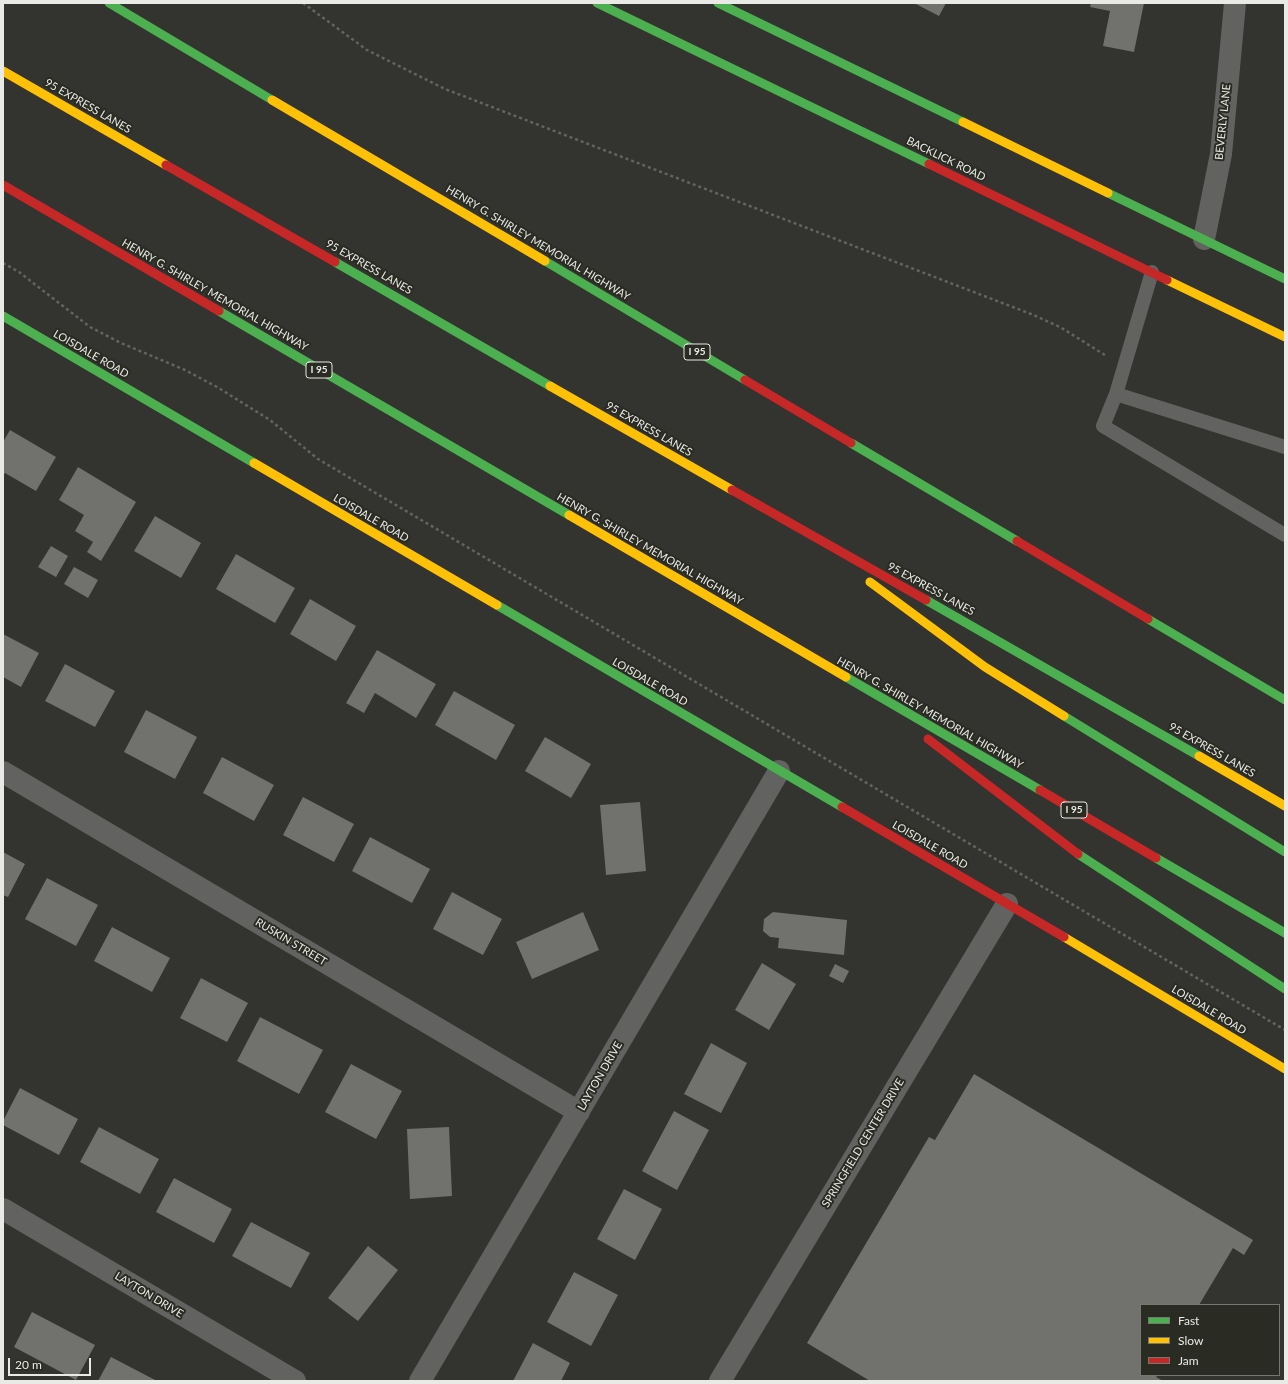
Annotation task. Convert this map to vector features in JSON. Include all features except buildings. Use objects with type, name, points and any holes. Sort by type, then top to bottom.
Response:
[{"type":"main road","name":"HENRY G. SHIRLEY MEMORIAL HIGHWAY","points":[[109,3],[1285,700]]},
{"type":"main road","name":"BACKLICK ROAD","points":[[597,3],[1285,337]]},
{"type":"main road","points":[[718,3],[1285,279]]},
{"type":"main road","name":"95 EXPRESS LANES","points":[[3,71],[804,532],[1047,668],[1285,806]]},
{"type":"main road","name":"HENRY G. SHIRLEY MEMORIAL HIGHWAY","points":[[3,185],[1285,933]]},
{"type":"main road","name":"LOISDALE ROAD","points":[[3,316],[1007,904],[1285,1069]]},
{"type":"main road","points":[[804,532],[985,667],[1285,852]]},
{"type":"main road","points":[[863,687],[1061,843],[1285,989]]},
{"type":"street","name":"BEVERLY LANE","points":[[1204,239],[1221,154],[1236,3]]},
{"type":"street","name":"LAYTON DRIVE","points":[[420,1381],[779,771]]},
{"type":"street","name":"RUSKIN STREET","points":[[3,772],[579,1112]]},
{"type":"street","name":"SPRINGFIELD CENTER DRIVE","points":[[720,1381],[1007,904]]},
{"type":"street","name":"LAYTON DRIVE","points":[[3,1209],[294,1381]]},
{"type":"lane","points":[[1152,272],[1116,394],[1103,426],[1285,535]]},
{"type":"lane","points":[[1116,394],[1285,447]]},
{"type":"path","points":[[303,3],[367,50],[445,89],[1031,314],[1060,327],[1124,367]]},
{"type":"path","points":[[3,263],[19,272],[90,327],[121,343],[185,370],[217,387],[270,420],[318,459],[1285,1030]]},
{"type":"traffic: fast","points":[[109,3],[272,100]]},
{"type":"traffic: fast","points":[[597,3],[929,164]]},
{"type":"traffic: fast","points":[[718,3],[963,122]]},
{"type":"traffic: fast","points":[[1108,193],[1285,279]]},
{"type":"traffic: fast","points":[[545,261],[745,380]]},
{"type":"traffic: fast","points":[[335,262],[550,386]]},
{"type":"traffic: fast","points":[[219,311],[569,515]]},
{"type":"traffic: fast","points":[[3,316],[254,463]]},
{"type":"traffic: fast","points":[[851,443],[1017,541]]},
{"type":"traffic: fast","points":[[926,600],[1199,756]]},
{"type":"traffic: fast","points":[[497,605],[842,807]]},
{"type":"traffic: fast","points":[[1148,619],[1285,700]]},
{"type":"traffic: fast","points":[[846,677],[1040,790]]},
{"type":"traffic: fast","points":[[1064,716],[1285,852]]},
{"type":"traffic: fast","points":[[1078,854],[1285,989]]},
{"type":"traffic: fast","points":[[1156,858],[1285,933]]},
{"type":"traffic: slow","points":[[3,71],[166,165]]},
{"type":"traffic: slow","points":[[272,100],[545,261]]},
{"type":"traffic: slow","points":[[963,122],[1108,193]]},
{"type":"traffic: slow","points":[[1167,280],[1285,337]]},
{"type":"traffic: slow","points":[[550,386],[732,490]]},
{"type":"traffic: slow","points":[[254,463],[497,605]]},
{"type":"traffic: slow","points":[[569,515],[846,677]]},
{"type":"traffic: slow","points":[[870,582],[985,667],[1064,716]]},
{"type":"traffic: slow","points":[[1199,756],[1285,806]]},
{"type":"traffic: slow","points":[[1064,937],[1285,1069]]},
{"type":"traffic: jam","points":[[929,164],[1167,280]]},
{"type":"traffic: jam","points":[[166,165],[335,262]]},
{"type":"traffic: jam","points":[[3,185],[219,311]]},
{"type":"traffic: jam","points":[[745,380],[851,443]]},
{"type":"traffic: jam","points":[[732,490],[926,600]]},
{"type":"traffic: jam","points":[[1017,541],[1148,619]]},
{"type":"traffic: jam","points":[[928,739],[1078,854]]},
{"type":"traffic: jam","points":[[1040,790],[1156,858]]},
{"type":"traffic: jam","points":[[842,807],[1064,937]]}]
